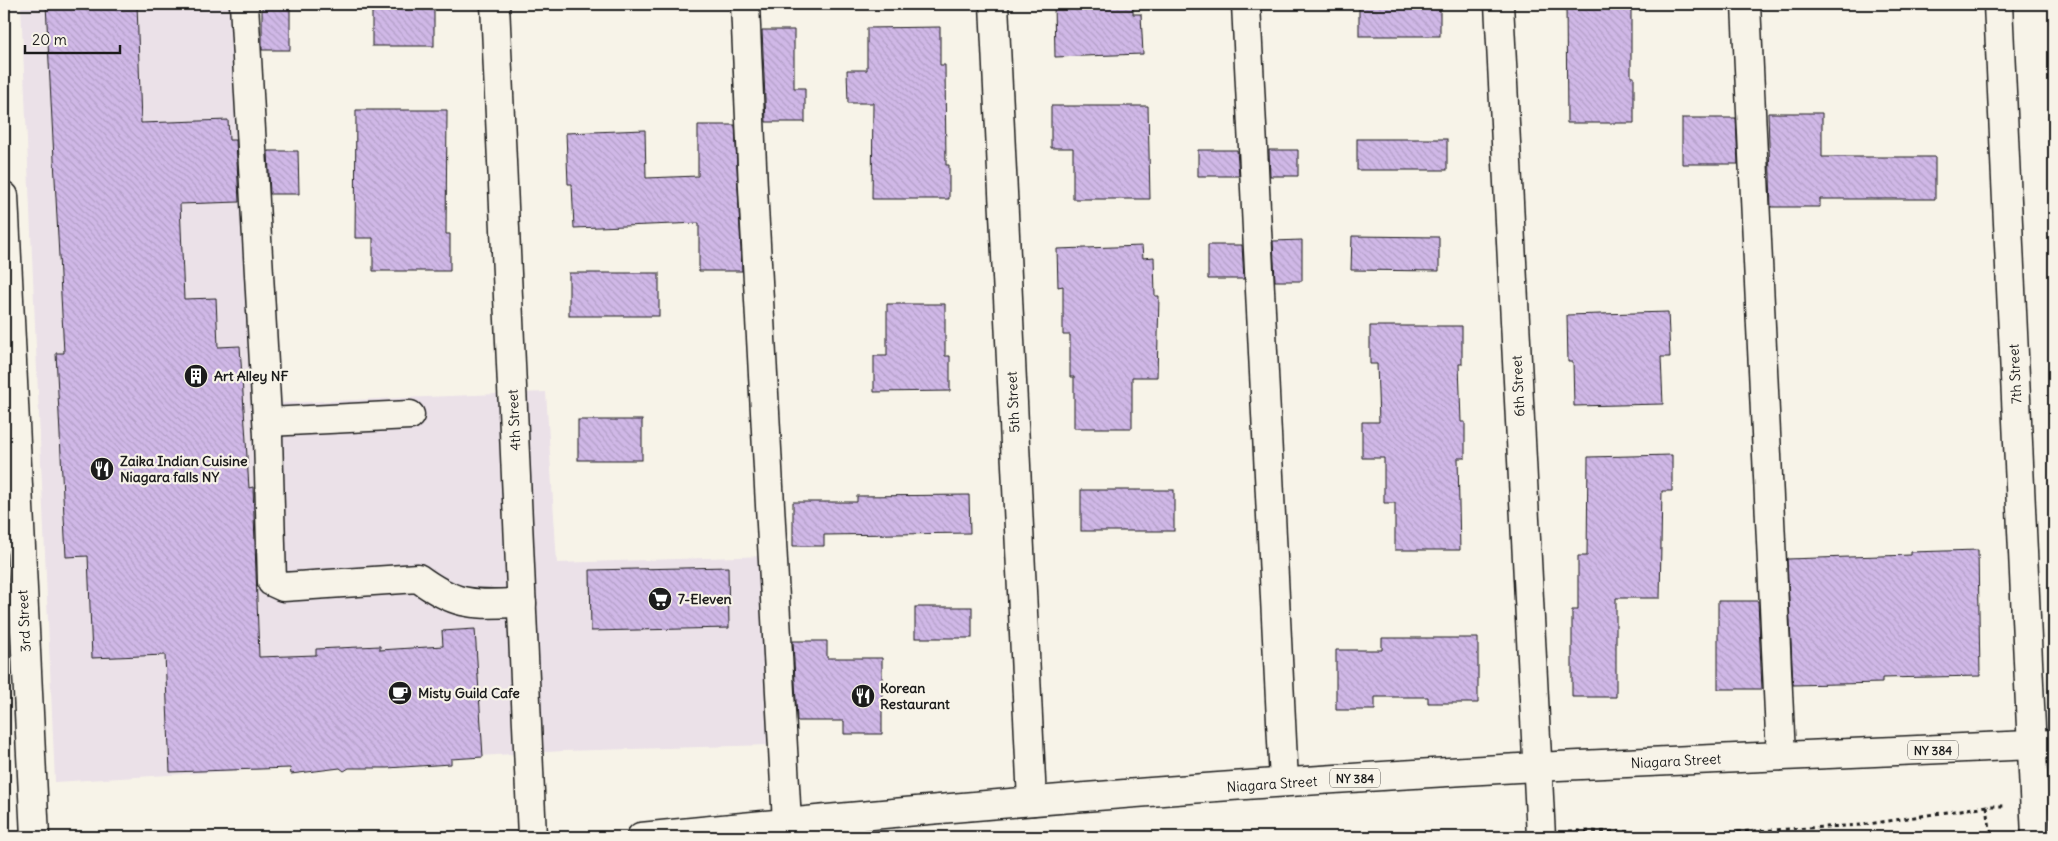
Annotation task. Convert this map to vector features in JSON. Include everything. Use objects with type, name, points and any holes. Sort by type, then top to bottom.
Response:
[{"type":"main road","points":[[244,4],[268,422],[272,582],[283,587],[418,578],[436,591],[461,601],[475,604],[522,603]]},
{"type":"main road","name":"4th Street","points":[[494,4],[532,837]]},
{"type":"main road","points":[[745,4],[787,823]]},
{"type":"main road","name":"5th Street","points":[[994,4],[1032,801]]},
{"type":"main road","points":[[1246,4],[1284,782]]},
{"type":"main road","name":"6th Street","points":[[1499,4],[1541,837]]},
{"type":"main road","points":[[1746,4],[1781,756]]},
{"type":"main road","name":"7th Street","points":[[1998,4],[2043,745],[2036,837]]},
{"type":"main road","name":"3rd Street","points":[[4,196],[14,619],[35,837]]},
{"type":"main road","points":[[268,422],[410,415]]},
{"type":"main road","name":"Niagara Street","points":[[641,837],[1032,801],[1284,782],[1537,767],[2043,745]]},
{"type":"path","points":[[1987,806],[1991,837]]},
{"type":"path","points":[[1580,831],[1718,833],[1862,825],[1987,806],[2005,806]]},
{"type":"path","points":[[1482,837],[1505,834]]},
{"type":"shaded area","points":[[21,4],[258,4],[282,403],[546,392],[557,563],[767,556],[773,745],[563,751],[55,782]]},
{"type":"building","points":[[46,4],[137,4],[141,123],[228,120],[229,140],[236,140],[239,202],[180,204],[184,299],[216,298],[218,347],[240,346],[249,488],[253,487],[259,657],[316,655],[316,649],[380,646],[380,650],[443,646],[442,631],[475,629],[483,757],[451,759],[451,764],[349,768],[344,771],[340,768],[291,774],[290,768],[170,772],[165,655],[92,658],[88,556],[66,557],[56,353],[64,353]]},
{"type":"building","points":[[262,4],[290,4],[290,50],[262,50]]},
{"type":"building","points":[[1054,4],[1133,4],[1133,14],[1141,14],[1143,54],[1055,57]]},
{"type":"building","points":[[1359,4],[1440,4],[1440,36],[1359,36]]},
{"type":"building","points":[[1566,4],[1631,4],[1631,77],[1634,77],[1634,123],[1567,123]]},
{"type":"building","points":[[372,8],[434,8],[434,46],[372,46]]},
{"type":"building","points":[[940,27],[940,65],[945,65],[946,165],[949,165],[949,199],[872,199],[873,103],[848,103],[847,70],[867,70],[867,28]]},
{"type":"building","points":[[762,30],[794,30],[794,88],[805,88],[805,122],[766,122]]},
{"type":"building","points":[[1051,106],[1148,106],[1150,199],[1073,199],[1073,148],[1051,148]]},
{"type":"building","points":[[356,110],[447,110],[446,234],[450,234],[450,271],[373,271],[373,238],[355,238]]},
{"type":"building","points":[[1768,113],[1822,113],[1822,157],[1935,157],[1935,199],[1820,199],[1820,207],[1771,207]]},
{"type":"building","points":[[1682,118],[1736,118],[1738,164],[1682,164]]},
{"type":"building","points":[[698,125],[735,125],[742,271],[699,271],[699,223],[574,228],[572,184],[568,184],[566,133],[645,130],[646,178],[698,176]]},
{"type":"building","points":[[1357,139],[1447,139],[1447,170],[1357,170]]},
{"type":"building","points":[[1198,150],[1237,150],[1239,176],[1198,176]]},
{"type":"building","points":[[1269,150],[1298,150],[1298,176],[1270,176]]},
{"type":"building","points":[[268,151],[298,151],[299,194],[270,194]]},
{"type":"building","points":[[1352,236],[1439,237],[1439,271],[1351,270]]},
{"type":"building","points":[[1302,240],[1302,281],[1275,281],[1273,241]]},
{"type":"building","points":[[1208,245],[1242,245],[1244,279],[1208,279]]},
{"type":"building","points":[[1142,246],[1143,258],[1154,257],[1155,296],[1159,296],[1157,377],[1132,377],[1132,428],[1074,428],[1074,377],[1070,377],[1070,335],[1063,335],[1063,286],[1058,287],[1057,249]]},
{"type":"building","points":[[569,273],[659,273],[659,316],[569,316]]},
{"type":"building","points":[[887,304],[945,304],[945,356],[950,356],[950,391],[874,392],[874,356],[887,356]]},
{"type":"building","points":[[1668,312],[1670,357],[1661,357],[1663,404],[1574,406],[1573,362],[1568,362],[1567,315]]},
{"type":"building","points":[[1370,326],[1462,326],[1462,364],[1459,364],[1461,422],[1465,422],[1465,458],[1458,458],[1460,550],[1395,550],[1395,503],[1384,503],[1384,458],[1362,458],[1362,422],[1379,422],[1377,364],[1370,364]]},
{"type":"building","points":[[578,420],[642,420],[642,460],[578,460]]},
{"type":"building","points":[[1672,455],[1672,491],[1662,491],[1660,598],[1616,598],[1616,697],[1572,697],[1572,610],[1578,610],[1578,556],[1587,556],[1588,457]]},
{"type":"building","points":[[1081,490],[1174,490],[1174,531],[1081,531]]},
{"type":"building","points":[[969,495],[970,533],[824,535],[824,546],[793,546],[793,502],[857,502],[857,496]]},
{"type":"building","points":[[1978,550],[1980,676],[1882,678],[1882,683],[1793,685],[1787,559],[1911,555],[1911,552]]},
{"type":"building","name":"7-Eleven","points":[[728,567],[729,628],[591,631],[590,570]]},
{"type":"building","points":[[1718,601],[1758,601],[1762,689],[1718,689]]},
{"type":"building","points":[[915,607],[972,607],[972,638],[915,638]]},
{"type":"building","points":[[1382,638],[1478,638],[1478,703],[1428,703],[1428,697],[1375,697],[1375,710],[1336,710],[1336,650],[1382,650]]},
{"type":"building","points":[[793,641],[827,641],[827,658],[882,658],[882,734],[844,734],[844,721],[797,721]]},
{"type":"place","name":"Art Alley NF","points":[[196,376]]},
{"type":"place","name":"Zaika Indian Cuisine Niagara falls NY","points":[[102,469]]},
{"type":"place","name":"7-Eleven","points":[[660,599]]},
{"type":"place","name":"Misty Guild Cafe","points":[[400,693]]},
{"type":"place","name":"Korean Restaurant","points":[[863,696]]}]
